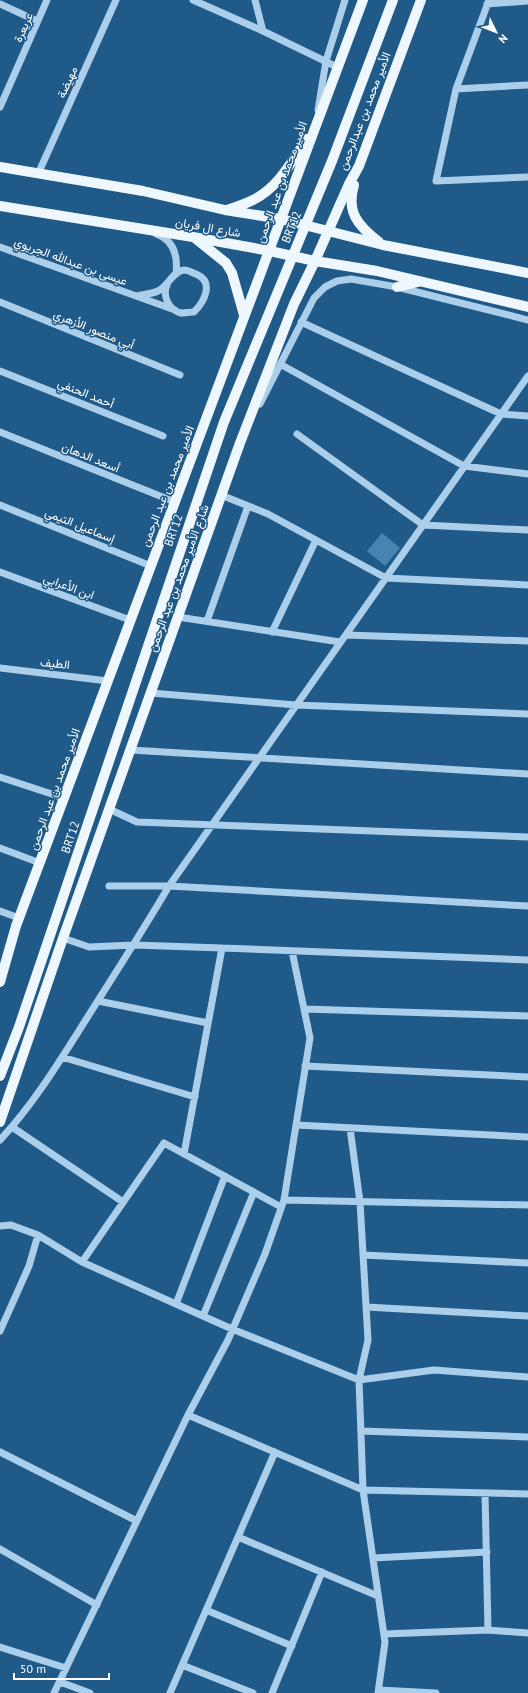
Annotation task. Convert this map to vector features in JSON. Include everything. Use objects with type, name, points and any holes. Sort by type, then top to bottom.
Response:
[{"type":"main road","name":"الأمير محمد بن عبد الرحمن","points":[[0,982],[3,966],[19,918],[363,0]]},
{"type":"main road","name":"BRT12","points":[[0,1076],[21,1020],[224,422],[306,225],[362,84],[393,0]]},
{"type":"main road","name":"الأمير محمد بن عبدالرحمن","points":[[329,230],[349,184],[359,166],[421,0]]},
{"type":"main road","points":[[225,210],[255,199],[270,188],[281,177],[316,125]]},
{"type":"main road","name":"شارع ال فريان","points":[[359,166],[350,197],[353,211],[357,221],[368,233],[383,245]]},
{"type":"main road","name":"شارع ال فريان","points":[[0,167],[143,191],[225,210],[281,219],[383,245],[528,273]]},
{"type":"main road","name":"شارع ال فريان","points":[[0,206],[193,237],[315,261],[377,271],[528,307]]},
{"type":"main road","name":"شارع الأمير محمد بن عبد الرحمن","points":[[63,938],[240,443],[294,304],[329,230]]},
{"type":"main road","points":[[193,237],[226,263],[232,273],[244,315]]},
{"type":"main road","points":[[397,287],[421,281]]},
{"type":"main road","points":[[0,1122],[63,938]]},
{"type":"street","name":"عريعرة","points":[[0,107],[3,93],[47,0]]},
{"type":"street","name":"مهيضة","points":[[38,174],[116,0]]},
{"type":"street","points":[[193,0],[263,31],[337,67]]},
{"type":"street","points":[[255,0],[263,31]]},
{"type":"street","points":[[316,125],[326,61],[346,0]]},
{"type":"street","points":[[528,1],[488,2],[456,89],[436,181],[528,177]]},
{"type":"street","points":[[0,4],[38,21]]},
{"type":"street","points":[[456,89],[528,85]]},
{"type":"street","points":[[140,229],[162,236],[170,244],[175,252],[178,263],[176,274]]},
{"type":"street","name":"عيسى بن عبدالله الجريوي","points":[[0,247],[175,310]]},
{"type":"street","points":[[135,296],[158,291],[167,285],[176,274],[184,270],[199,275],[205,281],[207,293],[202,304],[194,312],[182,313],[175,310],[166,299],[165,293],[167,285]]},
{"type":"street","points":[[240,443],[314,298],[325,287],[337,280],[350,278],[397,287],[528,320]]},
{"type":"street","name":"أبي منصور الأزهري","points":[[0,302],[180,375]]},
{"type":"street","points":[[301,322],[501,414],[528,416]]},
{"type":"street","points":[[280,364],[464,466],[528,474]]},
{"type":"street","name":"أحمد الحنفي","points":[[0,371],[163,436]]},
{"type":"street","points":[[0,1140],[12,1127],[62,1057],[134,945],[169,886],[528,376]]},
{"type":"street","name":"أسعد الدهان","points":[[0,432],[175,502]]},
{"type":"street","points":[[297,434],[423,525],[528,530]]},
{"type":"street","points":[[221,495],[268,514],[386,578],[528,585]]},
{"type":"street","name":"إسماعيل التيمي","points":[[0,505],[151,566]]},
{"type":"street","points":[[207,621],[248,506]]},
{"type":"street","points":[[272,632],[316,540]]},
{"type":"street","name":"ابن الأعرابي","points":[[0,572],[130,620]]},
{"type":"street","points":[[178,617],[340,642]]},
{"type":"street","points":[[346,634],[528,641]]},
{"type":"street","name":"الطيف","points":[[0,668],[108,681]]},
{"type":"street","points":[[150,693],[296,706],[528,714]]},
{"type":"street","points":[[130,750],[258,759],[528,774]]},
{"type":"street","points":[[0,777],[64,798]]},
{"type":"street","points":[[109,809],[137,822],[528,837]]},
{"type":"street","points":[[0,848],[40,862]]},
{"type":"street","points":[[109,886],[169,886],[528,906]]},
{"type":"street","points":[[0,911],[19,918]]},
{"type":"street","points":[[63,938],[89,947],[134,945],[528,960]]},
{"type":"street","points":[[184,1154],[222,948]]},
{"type":"street","points":[[54,1693],[188,1415],[228,1340],[265,1254],[282,1203],[310,1038],[292,951]]},
{"type":"street","points":[[98,1001],[208,1023]]},
{"type":"street","points":[[304,1009],[528,1016]]},
{"type":"street","points":[[62,1057],[195,1097]]},
{"type":"street","points":[[305,1066],[528,1077]]},
{"type":"street","points":[[296,1126],[528,1137]]},
{"type":"street","points":[[12,1127],[123,1202]]},
{"type":"street","points":[[350,1128],[360,1202],[368,1340],[359,1380],[363,1490],[385,1642],[378,1691],[436,1693]]},
{"type":"street","points":[[82,1262],[164,1143],[254,1192],[282,1203],[360,1202],[528,1205]]},
{"type":"street","points":[[176,1304],[225,1176]]},
{"type":"street","points":[[203,1316],[254,1192]]},
{"type":"street","points":[[0,1226],[11,1225],[38,1235],[82,1262],[232,1329],[359,1380],[434,1370],[528,1377]]},
{"type":"street","points":[[0,1331],[29,1266],[38,1235]]},
{"type":"street","points":[[363,1255],[528,1263]]},
{"type":"street","points":[[366,1307],[528,1316]]},
{"type":"street","points":[[188,1415],[363,1490],[528,1494]]},
{"type":"street","points":[[361,1431],[528,1437]]},
{"type":"street","points":[[0,1452],[137,1521]]},
{"type":"street","points":[[170,1693],[275,1452]]},
{"type":"street","points":[[485,1493],[488,1630]]},
{"type":"street","points":[[238,1537],[378,1596]]},
{"type":"street","points":[[0,1549],[97,1604]]},
{"type":"street","points":[[373,1558],[487,1552]]},
{"type":"street","points":[[272,1693],[322,1572]]},
{"type":"street","points":[[206,1610],[292,1646]]},
{"type":"street","points":[[384,1634],[488,1630],[528,1633]]},
{"type":"street","points":[[0,1647],[66,1668]]},
{"type":"street","points":[[182,1665],[253,1693]]},
{"type":"street","points":[[60,1682],[90,1693]]},
{"type":"building","points":[[382,533],[400,548],[385,566],[367,551]]}]
